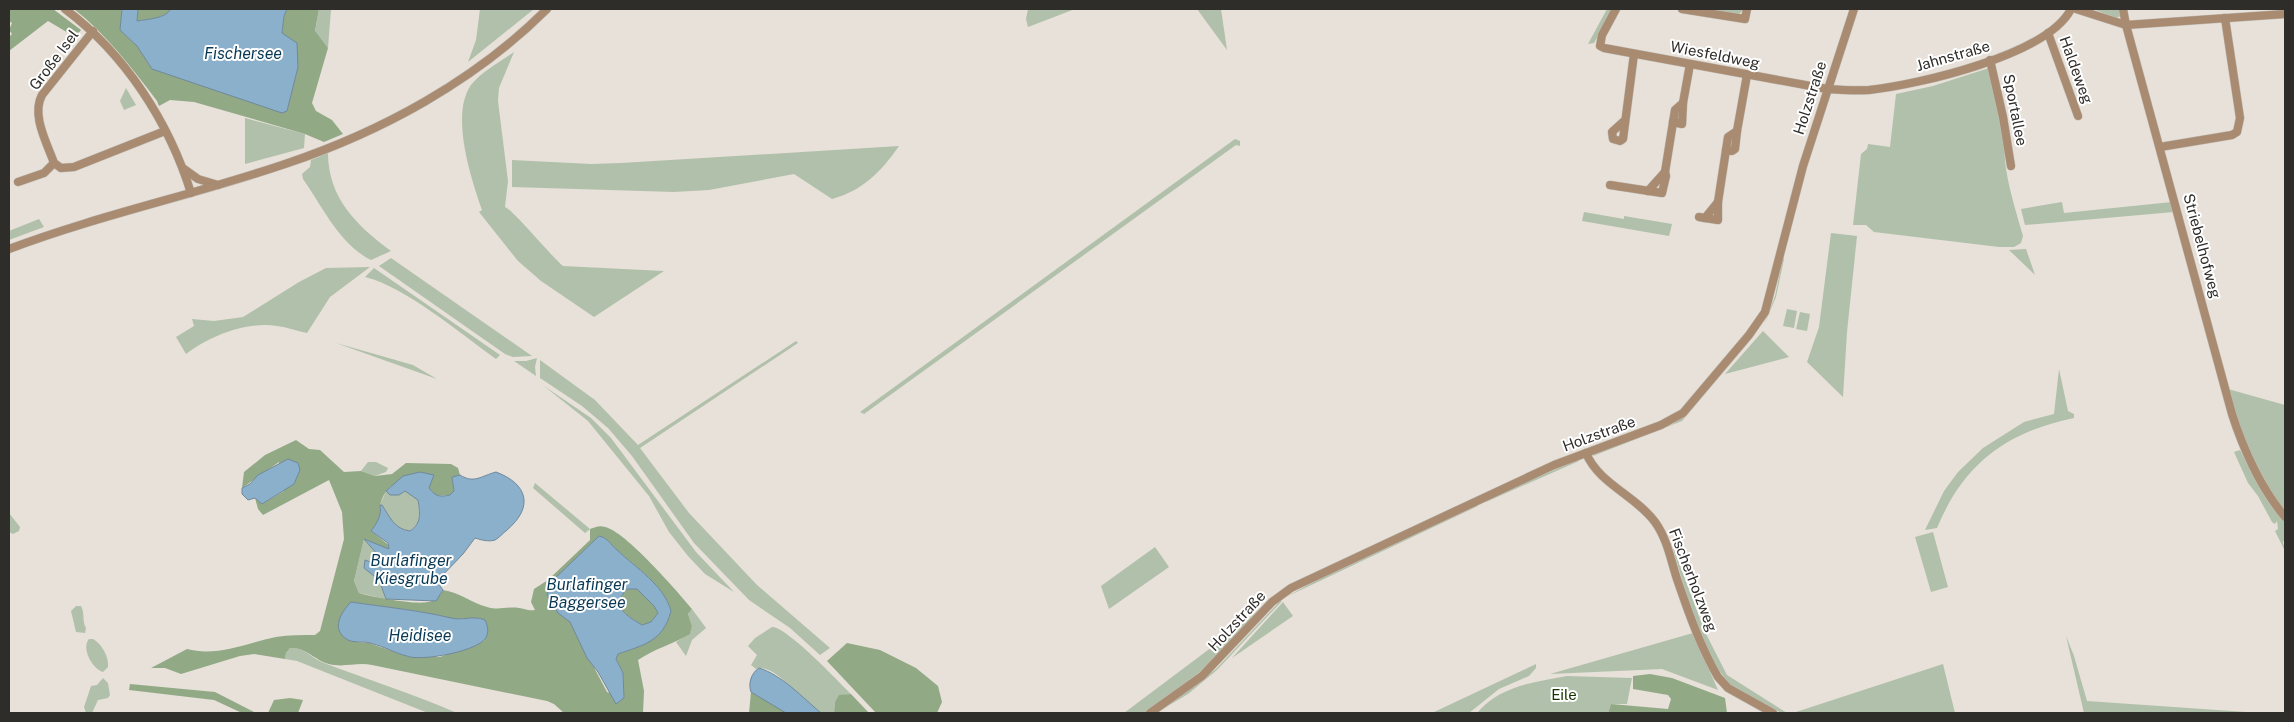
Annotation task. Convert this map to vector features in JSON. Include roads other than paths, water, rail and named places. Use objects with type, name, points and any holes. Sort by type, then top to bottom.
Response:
[{"type":"street","points":[[65,9],[93,31],[140,88],[165,130],[182,167],[191,193]]},
{"type":"street","points":[[9,249],[287,164],[340,143],[400,115],[466,75],[531,25],[547,9]]},
{"type":"street","name":"Wiesfeldweg","points":[[1616,9],[1602,35],[1600,46],[1609,50],[1827,89]]},
{"type":"street","points":[[1682,9],[1745,19],[1747,9]]},
{"type":"street","name":"Holzstraße","points":[[1150,713],[1202,676],[1272,602],[1292,588],[1546,469],[1661,425],[1679,416],[1759,323],[1769,302],[1790,209],[1854,9]]},
{"type":"street","name":"Jahnstraße","points":[[1827,89],[1853,91],[1886,88],[1957,71],[2017,50],[2048,33],[2060,23],[2071,9]]},
{"type":"street","points":[[2076,9],[2126,26],[2285,14]]},
{"type":"street","name":"Striebelhofweg","points":[[2124,9],[2126,26],[2232,414],[2243,447],[2255,473],[2285,517]]},
{"type":"street","points":[[2160,147],[2232,135],[2238,132],[2240,118],[2225,18]]},
{"type":"street","name":"Große Isel","points":[[54,163],[38,114],[38,104],[42,95],[93,31]]},
{"type":"street","name":"Haldeweg","points":[[2048,33],[2078,116]]},
{"type":"street","points":[[1623,122],[1634,54]]},
{"type":"street","name":"Sportallee","points":[[1990,60],[2002,109],[2011,166]]},
{"type":"street","points":[[1610,184],[1663,192],[1666,176],[1664,172],[1672,122],[1675,110],[1683,103],[1690,64]]},
{"type":"street","points":[[1718,202],[1702,218],[1718,220],[1718,202],[1728,137],[1737,131],[1747,75]]},
{"type":"street","points":[[18,182],[44,173],[54,163],[61,168],[74,168],[165,130]]},
{"type":"street","points":[[182,167],[198,179],[219,185]]},
{"type":"street","points":[[1648,191],[1664,172]]},
{"type":"street","name":"Fischerholzweg","points":[[1586,453],[1593,468],[1600,475],[1632,498],[1655,522],[1669,550],[1678,581],[1718,677],[1728,688],[1773,713]]},
{"type":"water","name":"Fischersee","points":[[122,9],[138,9],[137,21],[161,17],[171,9],[287,9],[284,16],[282,33],[297,43],[298,67],[287,111],[282,113],[152,69],[137,46],[120,30]]},
{"type":"water","points":[[288,459],[298,463],[300,470],[294,484],[262,504],[255,498],[248,500],[242,494],[242,488],[250,484],[258,475]]},
{"type":"water","name":"Burlafinger Kiesgrube","points":[[420,472],[434,475],[429,488],[436,495],[441,496],[450,495],[454,491],[452,477],[460,475],[465,478],[474,479],[496,472],[507,477],[521,490],[524,497],[524,505],[516,521],[496,539],[488,541],[475,538],[463,554],[440,578],[440,586],[443,590],[436,601],[386,599],[379,580],[364,568],[365,560],[373,563],[378,559],[377,554],[364,539],[389,549],[388,543],[371,531],[378,519],[380,505],[382,505],[393,522],[400,528],[410,531],[417,525],[419,517],[418,500],[405,491],[399,495],[390,495],[386,491],[403,476]]},
{"type":"water","name":"Burlafinger Baggersee","points":[[599,536],[607,540],[649,578],[667,602],[671,611],[663,630],[644,645],[618,654],[616,659],[623,673],[624,698],[616,704],[598,672],[587,658],[570,622],[558,613],[547,595],[550,583]],"holes":[[[627,589],[637,589],[654,606],[658,613],[651,622],[642,625],[626,614],[620,606],[622,595]]]},
{"type":"water","name":"Heidisee","points":[[351,602],[455,619],[481,619],[485,620],[488,633],[485,639],[477,645],[459,652],[427,657],[410,657],[375,644],[350,641],[343,636],[339,631],[339,621]]},
{"type":"water","points":[[759,668],[784,681],[821,713],[786,713],[751,692],[751,679]]},
{"type":"park label","name":"Eile","points":[[1564,695]]}]
